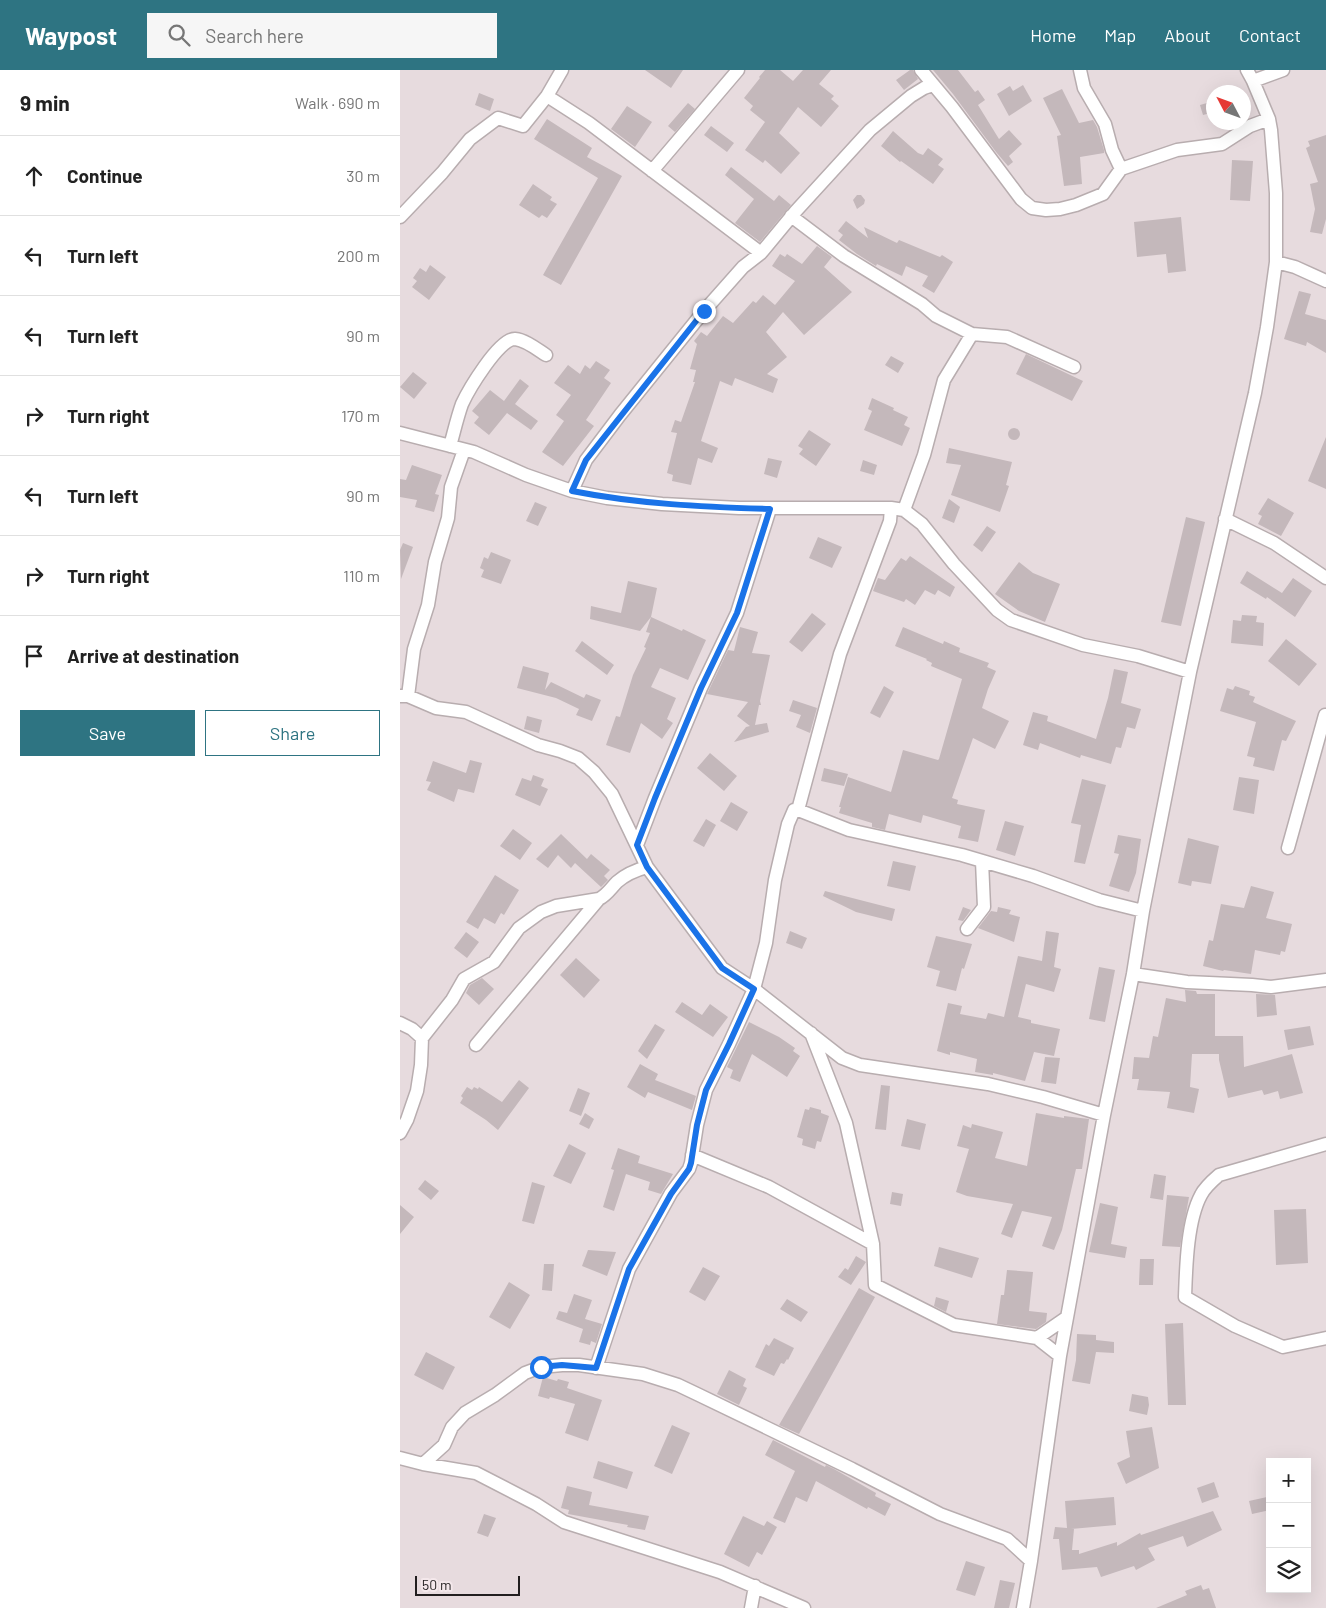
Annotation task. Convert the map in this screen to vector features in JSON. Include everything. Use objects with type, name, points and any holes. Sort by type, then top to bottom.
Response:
[{"type":"street","points":[[400,217],[442,173],[470,139],[498,118],[523,126],[547,96],[562,70]]},
{"type":"street","points":[[652,171],[738,70]]},
{"type":"street","points":[[921,70],[952,107],[1021,199],[1032,208],[1046,210],[1060,209],[1103,194],[1121,169],[1177,150],[1222,144],[1250,126],[1269,119]]},
{"type":"street","points":[[1080,70],[1084,88],[1105,124],[1112,150],[1121,169]]},
{"type":"street","points":[[1022,1608],[1031,1561],[1066,1318],[1104,1115],[1133,974],[1143,911],[1190,672],[1255,393],[1276,262],[1276,193],[1271,130],[1269,119],[1254,81],[1246,70]]},
{"type":"street","points":[[1254,81],[1282,70]]},
{"type":"street","points":[[572,491],[586,460],[620,415],[704,311],[743,267],[761,253],[870,130],[911,96],[933,85]]},
{"type":"street","points":[[547,96],[589,123],[761,253]]},
{"type":"street","points":[[792,216],[844,256],[922,304],[936,316],[972,334],[1006,337],[1074,367]]},
{"type":"street","points":[[1276,262],[1295,267],[1326,281]]},
{"type":"street","points":[[798,810],[840,654],[890,521],[898,509],[924,455],[944,380],[972,334]]},
{"type":"street","points":[[450,446],[458,414],[470,388],[492,356],[510,340],[516,339],[546,355]]},
{"type":"street","points":[[400,433],[491,459],[526,475],[572,491],[607,498],[662,504],[770,509],[898,509],[922,524],[954,564],[997,610],[1011,620],[1083,646],[1138,656],[1190,672]]},
{"type":"street","points":[[464,450],[451,487],[448,518],[435,562],[428,605],[414,649],[404,696],[436,708],[466,712],[538,745],[578,758],[594,772],[612,794],[647,867],[722,968],[754,989],[842,1058],[860,1065],[988,1084],[1043,1097],[1104,1115]]},
{"type":"street","points":[[637,845],[701,688],[737,613],[770,509]]},
{"type":"street","points":[[1225,519],[1274,543],[1326,578]]},
{"type":"street","points":[[1288,848],[1326,713]]},
{"type":"street","points":[[596,1368],[629,1269],[671,1194],[689,1169],[706,1090],[754,989],[766,944],[775,880],[788,824],[794,810],[849,830],[982,861],[1033,876],[1099,900],[1143,911]]},
{"type":"street","points":[[967,929],[984,907],[982,861]]},
{"type":"street","points":[[476,1045],[599,899],[630,873],[647,867]]},
{"type":"street","points":[[400,1133],[407,1120],[417,1091],[422,1038],[452,1000],[464,979],[494,962],[519,928],[541,912],[556,906],[599,899]]},
{"type":"street","points":[[1133,974],[1187,982],[1252,984],[1271,987],[1326,980]]},
{"type":"street","points":[[400,1023],[412,1029],[422,1038]]},
{"type":"street","points":[[811,1032],[846,1124],[873,1244],[875,1285],[954,1325],[1036,1338],[1060,1356]]},
{"type":"street","points":[[1326,1144],[1219,1175],[1208,1185],[1201,1196],[1193,1216],[1186,1267],[1185,1297],[1235,1326],[1283,1347],[1326,1338]]},
{"type":"street","points":[[692,1154],[769,1187],[873,1244]]},
{"type":"street","points":[[1036,1338],[1066,1318]]},
{"type":"street","points":[[423,1464],[444,1445],[456,1422],[466,1413],[525,1373],[541,1367],[562,1365],[643,1374],[678,1385],[940,1514],[1007,1539],[1031,1561]]},
{"type":"street","points":[[400,1458],[476,1473],[536,1504],[564,1522],[690,1562],[755,1586],[782,1600],[804,1608]]},
{"type":"street","points":[[750,1608],[755,1586]]},
{"type":"building","points":[[645,70],[683,70],[671,88]]},
{"type":"building","points":[[765,70],[780,70],[793,81],[803,70],[831,70],[819,84],[834,96],[831,99],[839,106],[821,127],[798,107],[779,133],[800,153],[781,174],[765,160],[763,163],[745,150],[765,122],[750,110],[753,106],[744,98]]},
{"type":"building","points":[[910,70],[913,70],[918,79],[904,90],[896,80]]},
{"type":"building","points":[[933,70],[958,70],[975,92],[978,90],[985,100],[978,105],[999,139],[1009,130],[1022,144],[1009,156],[1013,162],[1008,166]]},
{"type":"building","points":[[1023,85],[1032,101],[1009,116],[997,94],[1010,86],[1013,91]]},
{"type":"building","points":[[1062,89],[1079,123],[1093,120],[1104,150],[1104,153],[1080,157],[1082,184],[1064,186],[1057,136],[1061,135],[1043,98]]},
{"type":"building","points":[[479,93],[494,99],[490,111],[475,105]]},
{"type":"building","points":[[688,103],[695,109],[675,132],[668,126]]},
{"type":"building","points":[[1206,103],[1206,114],[1203,115],[1200,105]]},
{"type":"building","points":[[627,106],[652,122],[635,147],[611,129]]},
{"type":"building","points":[[547,119],[592,148],[587,157],[622,176],[561,285],[543,275],[598,178],[534,139]]},
{"type":"building","points":[[711,126],[734,143],[727,152],[704,135]]},
{"type":"building","points":[[893,131],[918,153],[923,155],[928,148],[943,159],[938,165],[944,169],[933,184],[900,162],[881,146]]},
{"type":"building","points":[[1326,135],[1326,219],[1322,234],[1310,232],[1315,209],[1310,184],[1318,182],[1306,148],[1310,146],[1308,141]]},
{"type":"building","points":[[1232,160],[1253,161],[1250,201],[1230,200]]},
{"type":"building","points":[[731,167],[774,201],[779,195],[791,205],[760,242],[735,223],[754,199],[725,175]]},
{"type":"building","points":[[533,184],[552,197],[550,200],[557,204],[547,218],[542,215],[539,218],[519,205]]},
{"type":"building","points":[[857,195],[861,195],[865,200],[864,204],[857,209],[853,200]]},
{"type":"building","points":[[1181,217],[1186,271],[1168,273],[1166,254],[1137,257],[1134,222]]},
{"type":"building","points":[[846,221],[868,238],[864,227],[897,243],[899,240],[940,257],[942,255],[953,262],[934,293],[922,286],[928,276],[906,266],[902,276],[877,264],[876,266],[839,240],[843,235],[838,231]]},
{"type":"building","points":[[817,246],[832,257],[824,267],[852,292],[804,335],[783,312],[766,332],[787,357],[767,374],[778,379],[773,393],[735,378],[732,386],[720,381],[701,441],[718,448],[712,463],[698,458],[691,485],[672,481],[673,475],[667,473],[677,433],[671,432],[675,420],[681,422],[695,382],[693,382],[696,370],[690,369],[697,344],[694,341],[701,332],[707,336],[723,316],[733,323],[753,301],[756,303],[763,295],[775,305],[795,281],[772,266],[780,254],[785,257],[787,254],[802,264]]},
{"type":"building","points":[[430,265],[446,277],[429,300],[412,287],[417,281],[413,278],[420,268],[426,272]]},
{"type":"building","points":[[1299,291],[1311,294],[1305,314],[1326,320],[1326,353],[1307,342],[1306,346],[1284,339]]},
{"type":"building","points":[[1026,354],[1083,381],[1072,401],[1016,374]]},
{"type":"building","points":[[891,356],[904,363],[898,373],[885,365]]},
{"type":"building","points":[[596,361],[610,370],[604,378],[611,383],[586,420],[594,426],[563,466],[542,452],[564,421],[556,415],[571,395],[554,383],[568,365],[580,374],[585,365],[590,369]]},
{"type":"building","points":[[413,372],[427,383],[414,399],[400,387]]},
{"type":"building","points":[[520,379],[529,386],[515,404],[538,421],[531,430],[507,413],[489,435],[474,423],[479,417],[472,411],[490,390],[504,401]]},
{"type":"building","points":[[872,398],[908,417],[904,425],[910,428],[902,446],[864,430],[872,411],[868,409]]},
{"type":"building","points":[[1016,428],[1019,429],[1019,439],[1012,440],[1009,439],[1008,432],[1009,429]]},
{"type":"building","points":[[809,430],[831,444],[816,466],[799,454],[803,449],[798,446]]},
{"type":"building","points":[[1326,437],[1326,489],[1308,481]]},
{"type":"building","points":[[949,448],[1012,462],[1006,485],[1009,486],[1000,512],[951,495],[961,465],[946,463]]},
{"type":"building","points":[[768,458],[782,461],[777,478],[764,474]]},
{"type":"building","points":[[863,460],[877,465],[874,475],[860,471]]},
{"type":"building","points":[[412,465],[442,475],[435,494],[439,495],[434,512],[415,507],[417,500],[400,497],[400,479],[406,480]]},
{"type":"building","points":[[1268,498],[1294,513],[1281,536],[1258,524],[1262,516],[1258,514]]},
{"type":"building","points":[[949,499],[960,507],[954,523],[942,518]]},
{"type":"building","points":[[535,502],[547,507],[538,526],[526,521]]},
{"type":"building","points":[[1186,517],[1205,522],[1181,626],[1161,622]]},
{"type":"building","points":[[987,526],[996,532],[982,552],[973,545]]},
{"type":"building","points":[[818,537],[842,547],[832,568],[809,558]]},
{"type":"building","points":[[403,543],[413,547],[401,579],[400,550]]},
{"type":"building","points":[[491,552],[511,560],[501,584],[481,577],[484,570],[480,568],[484,557],[488,559]]},
{"type":"building","points":[[910,556],[955,587],[950,597],[938,590],[935,595],[925,590],[915,605],[906,599],[904,602],[873,591],[878,578],[885,580],[901,558],[906,561]]},
{"type":"building","points":[[1019,562],[1033,573],[1060,584],[1045,622],[1019,611],[995,594]]},
{"type":"building","points":[[1247,571],[1282,593],[1293,578],[1312,591],[1295,617],[1267,597],[1266,599],[1240,583]]},
{"type":"building","points":[[628,581],[657,588],[651,617],[640,631],[590,619],[591,606],[621,613]]},
{"type":"building","points":[[812,613],[826,624],[802,652],[789,642]]},
{"type":"building","points":[[1242,615],[1257,616],[1256,622],[1264,623],[1263,646],[1231,643],[1233,620],[1241,621]]},
{"type":"building","points":[[651,617],[706,640],[688,680],[660,668],[651,687],[676,698],[667,719],[673,723],[662,739],[641,723],[630,753],[606,745],[616,716],[620,717],[633,675],[646,648],[644,647],[650,633],[646,632]]},
{"type":"building","points":[[740,627],[758,632],[752,653],[770,655],[760,701],[761,705],[759,705],[755,725],[767,723],[769,732],[734,742],[746,727],[750,726],[737,716],[748,702],[707,694],[728,650],[734,651]]},
{"type":"building","points":[[903,627],[943,644],[944,641],[960,648],[959,652],[989,663],[987,667],[996,671],[982,708],[1009,721],[995,749],[973,738],[952,798],[958,800],[957,804],[985,810],[978,842],[958,838],[961,826],[923,815],[921,823],[889,814],[885,830],[872,827],[872,823],[839,813],[848,777],[891,792],[903,750],[939,759],[962,679],[931,666],[932,663],[927,659],[895,646]]},
{"type":"building","points":[[1286,639],[1317,664],[1299,686],[1268,661]]},
{"type":"building","points":[[582,641],[614,665],[607,675],[575,651]]},
{"type":"building","points":[[523,666],[549,673],[545,690],[551,682],[584,698],[586,694],[601,700],[592,721],[576,715],[579,709],[556,698],[517,688]]},
{"type":"building","points":[[1114,669],[1128,672],[1121,703],[1141,709],[1135,729],[1127,727],[1121,748],[1116,747],[1111,764],[1081,755],[1080,758],[1040,743],[1038,750],[1023,745],[1033,712],[1048,716],[1047,721],[1096,739]]},
{"type":"building","points":[[884,686],[894,692],[880,718],[870,713]]},
{"type":"building","points":[[1235,686],[1250,691],[1249,695],[1255,697],[1253,702],[1296,721],[1286,741],[1282,740],[1274,771],[1253,766],[1255,758],[1247,756],[1256,722],[1220,711],[1227,688],[1233,690]]},
{"type":"building","points":[[793,700],[817,708],[810,733],[796,727],[801,715],[789,711]]},
{"type":"building","points":[[527,716],[542,720],[539,733],[524,729]]},
{"type":"building","points":[[710,753],[737,776],[724,791],[697,768]]},
{"type":"building","points":[[470,760],[482,763],[474,793],[458,789],[454,802],[427,790],[431,782],[426,781],[433,761],[466,773]]},
{"type":"building","points":[[824,768],[848,774],[844,786],[821,781]]},
{"type":"building","points":[[533,775],[544,779],[541,786],[548,789],[540,806],[515,795],[522,778],[531,781]]},
{"type":"building","points":[[1239,777],[1259,780],[1254,814],[1233,810]]},
{"type":"building","points":[[1082,779],[1106,785],[1085,864],[1074,862],[1081,825],[1071,823]]},
{"type":"building","points":[[731,802],[748,812],[737,831],[720,821]]},
{"type":"building","points":[[706,819],[716,825],[704,847],[693,841]]},
{"type":"building","points":[[1005,821],[1024,826],[1015,856],[996,850]]},
{"type":"building","points":[[513,829],[532,843],[520,860],[500,846]]},
{"type":"building","points":[[561,834],[587,859],[591,854],[610,870],[604,876],[608,880],[601,887],[575,863],[571,868],[558,855],[548,868],[536,859]]},
{"type":"building","points":[[1118,835],[1141,839],[1136,873],[1129,892],[1109,886],[1119,854],[1114,853]]},
{"type":"building","points":[[1188,838],[1219,846],[1211,884],[1192,881],[1191,886],[1178,883]]},
{"type":"building","points":[[893,861],[916,866],[910,891],[887,886]]},
{"type":"building","points":[[495,875],[519,890],[504,915],[501,913],[495,924],[484,918],[478,929],[466,922]]},
{"type":"building","points":[[1251,886],[1274,892],[1266,918],[1292,924],[1285,952],[1281,951],[1280,955],[1255,950],[1251,974],[1223,971],[1203,966],[1209,940],[1213,941],[1221,904],[1244,908]]},
{"type":"building","points":[[825,891],[895,909],[892,921],[856,912],[823,896]]},
{"type":"building","points":[[963,907],[971,910],[963,921],[958,920]]},
{"type":"building","points":[[998,907],[1011,910],[1009,914],[1020,917],[1014,942],[978,928],[991,911],[997,912]]},
{"type":"building","points":[[790,931],[807,938],[802,949],[786,943]]},
{"type":"building","points":[[1046,931],[1059,933],[1054,967],[1061,969],[1054,992],[1026,984],[1018,1017],[1031,1020],[1031,1023],[1060,1029],[1054,1056],[1034,1052],[1025,1081],[993,1073],[993,1075],[975,1072],[977,1059],[950,1052],[950,1055],[937,1051],[948,1003],[962,1006],[960,1014],[986,1019],[988,1013],[1004,1017],[1018,956],[1042,961]]},
{"type":"building","points":[[466,932],[479,942],[467,958],[454,948]]},
{"type":"building","points":[[936,936],[972,944],[964,969],[962,968],[956,991],[936,986],[940,971],[927,967]]},
{"type":"building","points":[[576,958],[600,980],[584,998],[560,975]]},
{"type":"building","points":[[1099,967],[1115,970],[1105,1022],[1089,1019]]},
{"type":"building","points":[[482,978],[494,989],[479,1005],[466,993],[470,985]]},
{"type":"building","points":[[1185,990],[1196,991],[1197,994],[1215,994],[1215,1036],[1243,1036],[1244,1067],[1292,1054],[1303,1093],[1280,1099],[1278,1091],[1264,1095],[1262,1090],[1228,1098],[1219,1054],[1192,1054],[1190,1087],[1199,1089],[1194,1113],[1167,1108],[1170,1092],[1137,1090],[1139,1079],[1132,1079],[1134,1057],[1149,1058],[1153,1036],[1158,1037],[1166,998],[1186,1002]]},
{"type":"building","points":[[1256,994],[1275,995],[1277,1015],[1257,1017]]},
{"type":"building","points":[[682,1002],[702,1015],[710,1004],[728,1017],[713,1037],[675,1012]]},
{"type":"building","points":[[749,1022],[779,1037],[795,1048],[793,1051],[800,1056],[787,1077],[752,1054],[740,1082],[730,1078],[733,1070],[727,1067]]},
{"type":"building","points":[[655,1024],[665,1030],[647,1059],[638,1051]]},
{"type":"building","points":[[1310,1026],[1314,1045],[1288,1050],[1284,1030]]},
{"type":"building","points":[[1045,1057],[1060,1058],[1056,1084],[1041,1082]]},
{"type":"building","points":[[640,1064],[658,1074],[655,1080],[696,1096],[692,1110],[648,1092],[645,1098],[627,1087]]},
{"type":"building","points":[[519,1080],[529,1088],[498,1130],[460,1103],[463,1098],[461,1096],[467,1087],[472,1090],[474,1087],[478,1089],[479,1087],[502,1102]]},
{"type":"building","points":[[881,1085],[890,1086],[886,1130],[875,1129]]},
{"type":"building","points":[[578,1088],[590,1093],[581,1116],[569,1111]]},
{"type":"building","points":[[810,1107],[821,1110],[821,1113],[829,1116],[821,1142],[817,1141],[815,1149],[802,1145],[803,1139],[797,1137],[805,1109],[809,1110]]},
{"type":"building","points":[[585,1113],[594,1119],[589,1129],[579,1124]]},
{"type":"building","points":[[1036,1113],[1064,1118],[1064,1116],[1089,1119],[1082,1169],[1076,1169],[1062,1230],[1054,1250],[1042,1246],[1052,1217],[1022,1211],[1012,1238],[1001,1234],[1013,1204],[967,1196],[956,1192],[969,1149],[957,1146],[963,1125],[971,1128],[972,1124],[1003,1132],[995,1158],[1027,1166]]},
{"type":"building","points":[[907,1119],[926,1124],[920,1150],[901,1146]]},
{"type":"building","points":[[569,1144],[586,1153],[571,1184],[553,1176]]},
{"type":"building","points":[[618,1148],[640,1156],[638,1163],[673,1174],[661,1194],[648,1190],[650,1182],[626,1174],[614,1211],[603,1207],[614,1170],[611,1169]]},
{"type":"building","points":[[1154,1174],[1166,1176],[1163,1200],[1150,1198]]},
{"type":"building","points":[[425,1180],[439,1191],[431,1200],[418,1189]]},
{"type":"building","points":[[532,1182],[545,1186],[534,1224],[522,1221]]},
{"type":"building","points":[[892,1192],[903,1194],[901,1206],[890,1204]]},
{"type":"building","points":[[1167,1195],[1189,1197],[1180,1247],[1162,1246]]},
{"type":"building","points":[[1100,1203],[1118,1207],[1111,1244],[1127,1247],[1125,1258],[1089,1252]]},
{"type":"building","points":[[400,1205],[414,1217],[400,1234]]},
{"type":"building","points":[[1306,1209],[1308,1263],[1276,1265],[1274,1210]]},
{"type":"building","points":[[939,1247],[979,1258],[972,1278],[934,1266]]},
{"type":"building","points":[[588,1250],[616,1252],[607,1276],[582,1266]]},
{"type":"building","points":[[856,1256],[866,1262],[851,1285],[838,1277],[845,1268],[848,1270]]},
{"type":"building","points":[[1140,1259],[1154,1259],[1153,1285],[1139,1285]]},
{"type":"building","points":[[544,1264],[554,1264],[552,1291],[542,1290]]},
{"type":"building","points":[[703,1267],[720,1276],[705,1301],[689,1292]]},
{"type":"building","points":[[1007,1270],[1033,1272],[1029,1311],[1047,1313],[1046,1322],[1036,1329],[997,1324],[1001,1295],[1004,1295]]},
{"type":"building","points":[[509,1282],[530,1295],[510,1329],[489,1317]]},
{"type":"building","points":[[859,1288],[875,1297],[799,1434],[779,1425]]},
{"type":"building","points":[[574,1294],[592,1300],[585,1319],[602,1324],[596,1343],[591,1341],[590,1345],[579,1342],[583,1329],[556,1319],[559,1311],[567,1313]]},
{"type":"building","points":[[936,1297],[949,1301],[946,1312],[934,1306]]},
{"type":"building","points":[[787,1299],[808,1312],[801,1322],[780,1309]]},
{"type":"building","points":[[1183,1323],[1186,1405],[1168,1405],[1165,1324]]},
{"type":"building","points":[[1077,1334],[1096,1335],[1096,1340],[1114,1342],[1114,1353],[1096,1352],[1090,1384],[1072,1381],[1076,1360]]},
{"type":"building","points":[[774,1338],[794,1348],[788,1360],[784,1364],[781,1363],[774,1376],[755,1367],[766,1344],[769,1346]]},
{"type":"building","points":[[426,1352],[455,1367],[443,1390],[414,1375]]},
{"type":"building","points":[[729,1370],[746,1379],[743,1386],[747,1388],[739,1405],[717,1394]]},
{"type":"building","points":[[543,1377],[569,1382],[567,1388],[602,1400],[588,1441],[565,1433],[575,1404],[550,1397],[549,1399],[538,1396]]},
{"type":"building","points":[[1132,1394],[1148,1397],[1147,1415],[1129,1411]]},
{"type":"building","points":[[672,1425],[690,1433],[672,1474],[654,1466]]},
{"type":"building","points":[[1152,1427],[1159,1468],[1126,1484],[1117,1463],[1130,1457],[1126,1431]]},
{"type":"building","points":[[773,1440],[825,1467],[826,1465],[834,1469],[876,1493],[875,1496],[891,1504],[885,1516],[868,1507],[867,1509],[816,1481],[807,1502],[796,1497],[785,1523],[773,1518],[795,1471],[765,1455]]},
{"type":"building","points":[[598,1461],[633,1472],[627,1489],[593,1478]]},
{"type":"building","points":[[1214,1482],[1219,1497],[1202,1503],[1197,1488]]},
{"type":"building","points":[[567,1486],[592,1492],[589,1505],[649,1516],[645,1530],[568,1514],[569,1510],[561,1508]]},
{"type":"building","points":[[1114,1497],[1116,1525],[1071,1529],[1074,1529],[1072,1550],[1079,1550],[1079,1554],[1117,1542],[1117,1546],[1140,1533],[1141,1535],[1213,1511],[1222,1530],[1187,1547],[1183,1536],[1148,1548],[1155,1560],[1136,1570],[1134,1566],[1101,1577],[1097,1567],[1062,1570],[1059,1539],[1053,1539],[1055,1527],[1067,1528],[1065,1501]]},
{"type":"building","points":[[1266,1497],[1266,1511],[1252,1514],[1249,1501]]},
{"type":"building","points":[[484,1514],[496,1518],[488,1537],[477,1533]]},
{"type":"building","points":[[743,1516],[764,1526],[767,1521],[777,1527],[762,1555],[757,1552],[749,1567],[724,1554]]},
{"type":"building","points":[[966,1561],[985,1567],[975,1596],[956,1590]]},
{"type":"building","points":[[1000,1580],[1015,1583],[1009,1608],[994,1608]]},
{"type":"building","points":[[1201,1585],[1203,1590],[1209,1588],[1216,1608],[1156,1608],[1187,1595],[1185,1591]]},
{"type":"route","points":[[541,1367],[562,1365],[596,1368],[629,1269],[660,1216],[664,1205],[689,1169],[706,1090],[754,989],[722,968],[647,867],[637,845],[701,688],[737,613],[770,509],[662,504],[607,498],[572,491],[586,460],[704,311]]}]
